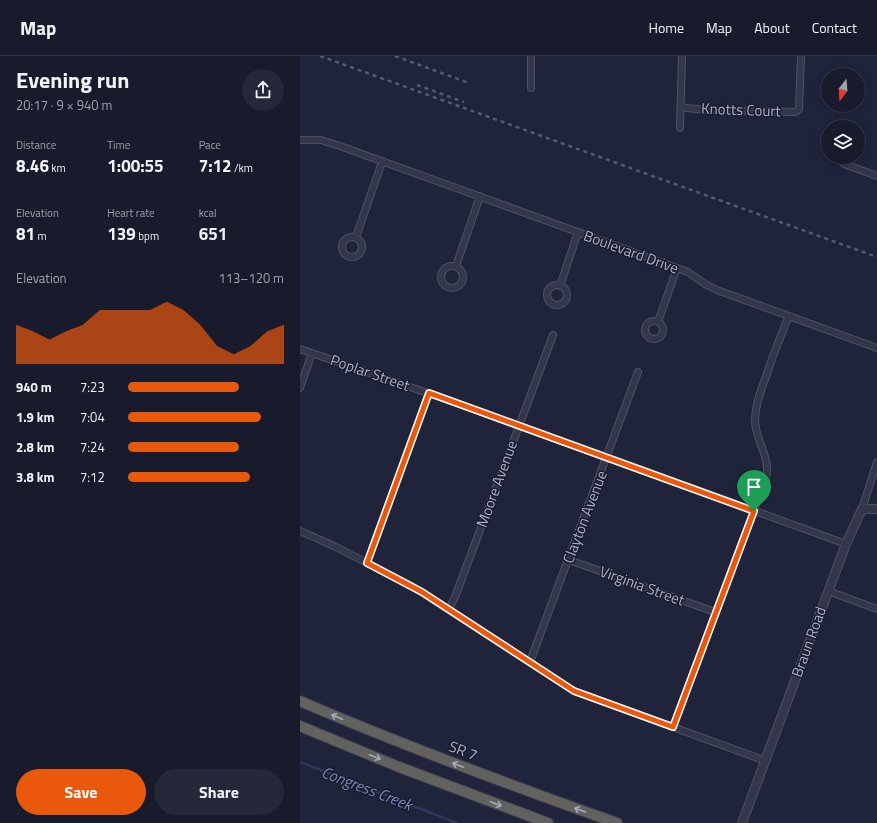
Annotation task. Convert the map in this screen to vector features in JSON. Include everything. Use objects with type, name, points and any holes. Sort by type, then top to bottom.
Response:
[{"type":"highway","name":"SR 7","points":[[300,701],[381,735],[492,778],[617,823]]},
{"type":"highway","points":[[300,726],[399,767],[548,823]]},
{"type":"street","points":[[531,88],[532,56]]},
{"type":"street","points":[[680,128],[682,56]]},
{"type":"street","name":"Knotts Court","points":[[681,106],[686,108],[708,110],[796,112],[799,109],[801,56]]},
{"type":"street","name":"Boulevard Drive","points":[[300,140],[321,140],[480,196],[688,272],[712,288],[877,348]]},
{"type":"street","points":[[356,237],[382,162]]},
{"type":"street","points":[[844,164],[877,176]]},
{"type":"street","points":[[456,266],[480,196]]},
{"type":"street","points":[[560,286],[578,232]]},
{"type":"street","points":[[658,322],[677,268]]},
{"type":"street","points":[[673,727],[767,475],[766,457],[756,428],[755,411],[769,366],[789,316]]},
{"type":"street","name":"Moore Avenue","points":[[449,609],[455,597],[553,335]]},
{"type":"street","name":"Poplar Street","points":[[300,349],[519,425],[846,544]]},
{"type":"street","points":[[300,388],[312,353]]},
{"type":"street","name":"Clayton Avenue","points":[[529,662],[569,560],[638,372]]},
{"type":"street","points":[[367,563],[429,393]]},
{"type":"street","name":"Braun Road","points":[[742,823],[828,591],[846,544],[862,509],[877,462]]},
{"type":"street","points":[[862,509],[877,509]]},
{"type":"street","points":[[300,531],[410,585],[574,691],[766,761]]},
{"type":"street","name":"Virginia Street","points":[[569,560],[715,612]]},
{"type":"street","points":[[828,591],[877,609]]},
{"type":"waterway","name":"Congress Creek","points":[[300,762],[457,823]]},
{"type":"railway","points":[[320,56],[877,257]]},
{"type":"railway","points":[[395,56],[469,83]]},
{"type":"railway","points":[[417,85],[464,102]]},
{"type":"route","points":[[429,393],[754,511],[673,727],[574,691],[422,592],[367,563],[429,393]]}]
